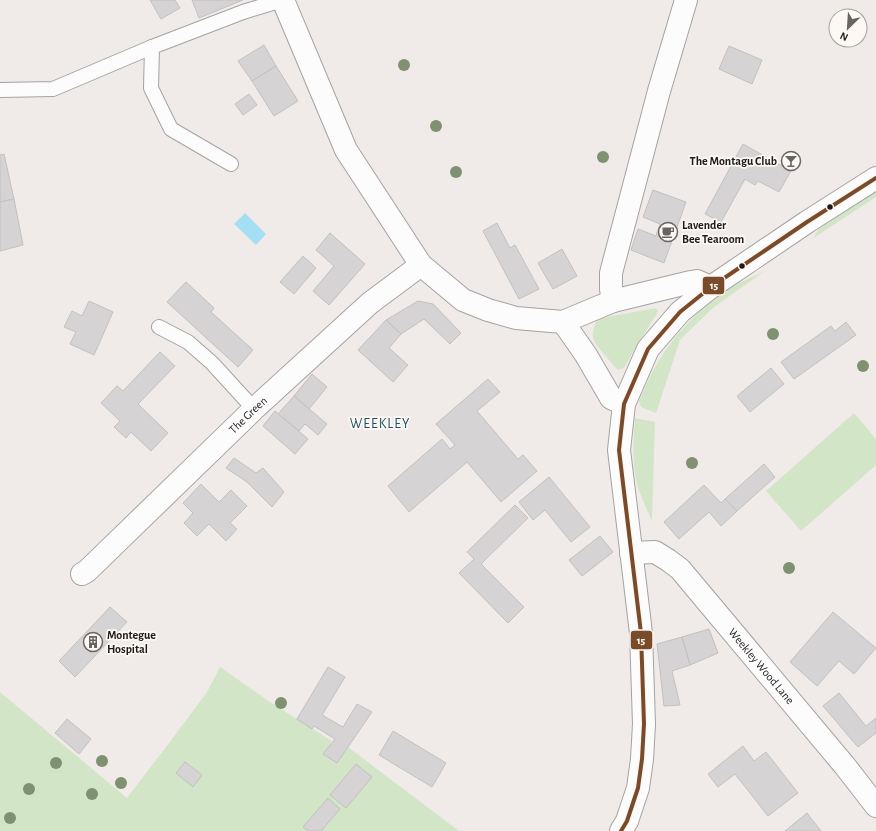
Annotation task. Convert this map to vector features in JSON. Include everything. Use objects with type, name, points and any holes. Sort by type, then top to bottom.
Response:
[{"type":"street","points":[[282,0],[346,150],[421,265],[463,300],[488,310],[516,318],[563,322],[613,301],[697,281],[711,287]]},
{"type":"street","points":[[613,301],[611,273],[659,91],[686,0]]},
{"type":"street","points":[[621,831],[627,821],[638,788],[642,759],[644,724],[641,633],[618,450],[624,404],[648,349],[680,312],[711,287],[807,222],[876,178]]},
{"type":"street","name":"The Green","points":[[82,574],[87,571],[254,409],[370,303],[421,265]]},
{"type":"street","points":[[563,322],[586,355],[611,398],[624,404]]},
{"type":"street","name":"Weekley Wood Lane","points":[[631,553],[655,552],[680,569],[845,766],[876,806]]},
{"type":"lane","points":[[0,90],[53,89],[152,47],[243,12],[282,0]]},
{"type":"lane","points":[[152,47],[151,88],[171,130],[231,164]]},
{"type":"lane","points":[[159,327],[188,342],[212,363],[254,409]]},
{"type":"green space","points":[[876,191],[876,197],[812,239],[819,229]]},
{"type":"green space","points":[[765,271],[714,307],[680,340],[656,413],[641,407],[639,401],[646,385],[671,342],[693,318],[730,288]]},
{"type":"green space","points":[[656,308],[658,312],[624,368],[618,370],[595,342],[593,330],[597,320]]},
{"type":"green space","points":[[854,413],[876,439],[876,465],[801,531],[766,491]]},
{"type":"green space","points":[[635,418],[655,422],[652,521],[638,488],[634,469],[633,449]]},
{"type":"green space","points":[[220,667],[270,702],[332,741],[324,754],[337,763],[348,747],[459,831],[0,831],[0,692],[127,798],[207,692]]},
{"type":"water","points":[[245,213],[266,234],[256,245],[234,224]]},
{"type":"building","points":[[150,0],[175,0],[180,8],[161,19]]},
{"type":"building","points":[[192,0],[243,0],[199,18]]},
{"type":"building","points":[[264,45],[276,66],[252,81],[238,61]]},
{"type":"building","points":[[729,46],[762,60],[752,84],[719,69]]},
{"type":"building","points":[[276,66],[298,101],[274,116],[252,81]]},
{"type":"building","points":[[249,94],[257,105],[243,115],[235,104]]},
{"type":"building","points":[[743,144],[791,171],[779,192],[758,181],[755,185],[745,179],[721,222],[705,214]]},
{"type":"building","points":[[4,154],[14,199],[0,202],[0,155]]},
{"type":"building","points":[[653,190],[686,202],[664,263],[631,250],[638,229],[656,236],[660,224],[643,217]]},
{"type":"building","points":[[14,199],[23,245],[0,251],[0,202]]},
{"type":"building","points":[[497,223],[510,248],[515,245],[539,289],[519,299],[483,231]]},
{"type":"building","points":[[330,233],[365,264],[329,305],[313,291],[334,266],[316,250]]},
{"type":"building","points":[[562,249],[577,276],[553,289],[538,263]]},
{"type":"building","points":[[303,256],[316,268],[294,294],[280,282]]},
{"type":"building","points":[[186,282],[214,308],[211,312],[253,350],[238,367],[167,302]]},
{"type":"building","points":[[89,301],[113,312],[94,355],[70,344],[76,332],[64,327],[72,311],[82,316]]},
{"type":"building","points":[[418,301],[433,304],[461,333],[450,344],[424,319],[401,334],[386,320]]},
{"type":"building","points":[[386,320],[401,334],[389,348],[408,365],[393,382],[358,350]]},
{"type":"building","points":[[846,322],[856,335],[794,379],[781,362],[831,326],[835,331]]},
{"type":"building","points":[[160,352],[175,366],[138,404],[168,433],[151,451],[131,432],[126,438],[114,427],[120,421],[101,403],[117,386],[123,391]]},
{"type":"building","points":[[771,368],[784,384],[750,412],[737,396]]},
{"type":"building","points":[[312,374],[327,387],[309,409],[294,396]]},
{"type":"building","points":[[488,379],[500,392],[477,411],[518,459],[523,455],[537,471],[501,502],[467,462],[409,512],[388,486],[442,439],[450,449],[455,445],[436,424]]},
{"type":"building","points":[[294,396],[327,424],[318,435],[305,424],[299,431],[278,414]]},
{"type":"building","points":[[275,411],[308,439],[295,454],[263,426]]},
{"type":"building","points":[[234,458],[256,473],[263,468],[284,492],[272,507],[247,482],[226,468]]},
{"type":"building","points":[[764,464],[775,477],[737,511],[725,499]]},
{"type":"building","points":[[549,477],[590,527],[571,542],[545,510],[533,520],[519,502]]},
{"type":"building","points":[[201,484],[219,502],[231,490],[247,506],[230,523],[237,529],[226,541],[209,524],[197,536],[184,523],[193,513],[183,503]]},
{"type":"building","points":[[704,485],[721,503],[725,499],[737,511],[721,526],[709,512],[679,539],[664,522]]},
{"type":"building","points":[[515,505],[528,518],[481,564],[524,607],[508,623],[459,573],[474,559],[467,552]]},
{"type":"building","points":[[600,536],[613,552],[582,576],[569,560]]},
{"type":"building","name":"Montegue Hospital","points":[[110,607],[127,622],[75,677],[59,661]]},
{"type":"building","points":[[833,612],[876,648],[854,674],[839,661],[817,686],[790,662]]},
{"type":"building","points":[[709,629],[718,653],[690,665],[682,637]]},
{"type":"building","points":[[682,637],[690,665],[672,671],[680,705],[664,706],[657,644]]},
{"type":"building","points":[[328,667],[345,677],[322,715],[343,727],[357,704],[372,712],[337,763],[323,754],[335,739],[314,726],[312,729],[297,719]]},
{"type":"building","points":[[839,693],[866,726],[876,718],[876,733],[858,747],[823,706]]},
{"type":"building","points":[[67,719],[91,739],[79,754],[55,733]]},
{"type":"building","points":[[393,731],[446,763],[432,787],[379,755]]},
{"type":"building","points":[[743,746],[754,761],[766,752],[798,793],[768,816],[735,774],[718,787],[708,774]]},
{"type":"building","points":[[185,762],[202,775],[193,787],[176,773]]},
{"type":"building","points":[[356,764],[372,777],[346,808],[330,795]]},
{"type":"building","points":[[328,798],[340,809],[321,831],[308,831],[303,827]]},
{"type":"building","points":[[807,813],[821,831],[785,831]]},
{"type":"transit line","name":"15","points":[[621,831],[627,821],[638,788],[642,759],[644,724],[641,633],[619,450],[624,404],[648,349],[680,312],[711,287],[807,222],[876,178]]},
{"type":"place","name":"The Montagu Club","points":[[791,161]]},
{"type":"place","name":"Lavender Bee Tearoom","points":[[668,232]]},
{"type":"place","name":"Montegue Hospital","points":[[93,642]]},
{"type":"district","name":"WEEKLEY","points":[[380,423]]}]
